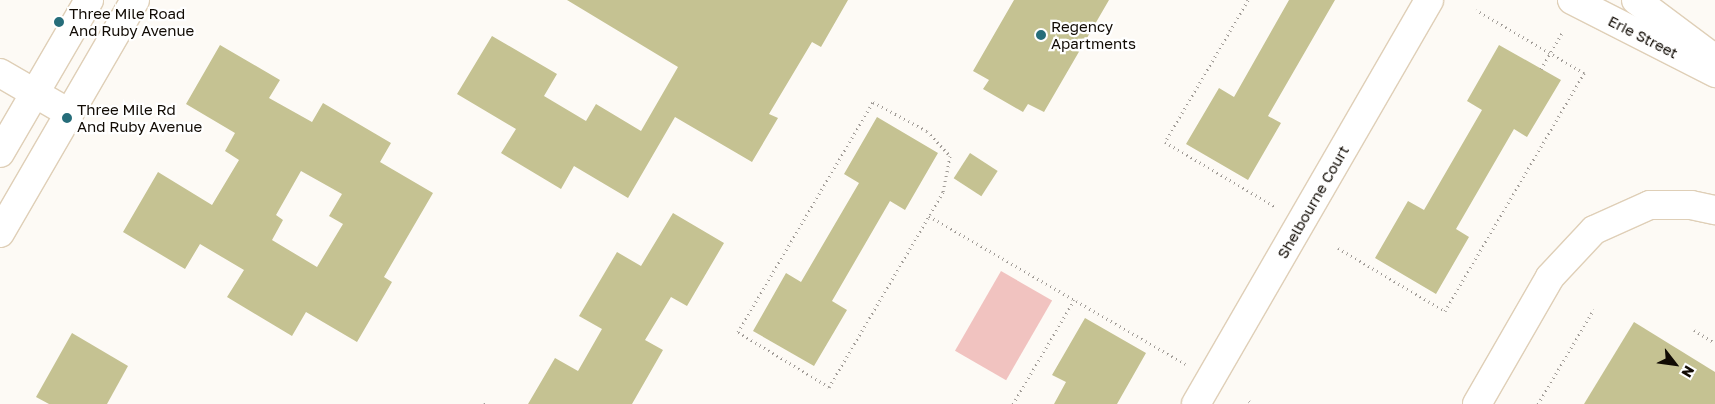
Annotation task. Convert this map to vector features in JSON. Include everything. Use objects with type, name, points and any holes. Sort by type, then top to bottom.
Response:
[{"type":"street","points":[[0,154],[89,0]]},
{"type":"street","points":[[0,233],[135,0]]},
{"type":"street","name":"Shelbourne Court","points":[[1196,404],[1429,0]]},
{"type":"street","name":"Erie Street","points":[[1572,0],[1715,74]]},
{"type":"street","name":"Erie Street","points":[[1636,0],[1715,58]]},
{"type":"street","points":[[0,73],[69,113]]},
{"type":"street","points":[[1477,404],[1550,277],[1594,230],[1650,205],[1691,205],[1715,210]]},
{"type":"path","points":[[1248,0],[1165,142],[1276,208]]},
{"type":"path","points":[[1338,248],[1445,311],[1584,73],[1476,10]]},
{"type":"path","points":[[1541,69],[1562,32]]},
{"type":"path","points":[[873,102],[927,131],[950,156],[943,192],[929,216],[829,387],[738,332],[873,102]]},
{"type":"path","points":[[929,216],[1185,364]]},
{"type":"path","points":[[1013,404],[1074,300]]},
{"type":"path","points":[[1538,404],[1594,309]]},
{"type":"path","points":[[1694,330],[1715,343]]},
{"type":"path","points":[[1249,402],[1254,404]]},
{"type":"shaded area","points":[[1001,271],[1052,300],[1006,380],[955,351]]},
{"type":"building","points":[[567,0],[848,0],[821,47],[812,42],[769,114],[778,118],[752,162],[675,117],[628,198],[574,166],[561,189],[501,153],[516,129],[457,94],[492,36],[557,74],[544,96],[586,121],[596,104],[641,131],[678,67]]},
{"type":"building","name":"Regency Apartments","points":[[1014,0],[1109,0],[1044,112],[1028,104],[1023,112],[983,89],[989,80],[973,71]]},
{"type":"building","points":[[1289,0],[1335,0],[1268,116],[1281,123],[1248,180],[1186,144],[1219,88],[1234,97]]},
{"type":"building","points":[[220,45],[280,80],[269,98],[312,122],[323,103],[391,143],[380,162],[433,193],[384,277],[392,282],[357,342],[306,312],[292,336],[227,297],[244,270],[200,244],[185,269],[123,232],[158,172],[212,205],[239,160],[225,151],[235,133],[186,104]],"holes":[[[301,171],[342,194],[329,216],[343,224],[317,267],[272,240],[283,220],[276,215]]]},
{"type":"building","points":[[1499,45],[1561,80],[1527,137],[1514,129],[1456,229],[1469,237],[1436,294],[1375,258],[1408,201],[1424,210],[1482,110],[1467,101]]},
{"type":"building","points":[[877,117],[938,153],[905,210],[890,201],[832,301],[847,310],[814,366],[753,331],[786,273],[801,282],[859,183],[844,174]]},
{"type":"building","points":[[970,153],[998,171],[981,196],[954,178]]},
{"type":"building","points":[[673,213],[724,243],[687,306],[671,297],[645,340],[663,350],[632,404],[528,404],[555,358],[578,371],[602,329],[579,316],[617,252],[641,266]]},
{"type":"building","points":[[1085,318],[1146,353],[1117,404],[1054,404],[1066,382],[1052,375]]},
{"type":"building","points":[[1634,322],[1715,372],[1715,404],[1584,404]]},
{"type":"building","points":[[72,333],[128,366],[107,404],[49,404],[36,397]]},
{"type":"place","name":"Three Mile Road And Ruby Avenue","points":[[59,22]]},
{"type":"place","name":"Regency Apartments","points":[[1041,35]]},
{"type":"place","name":"Three Mile Rd And Ruby Avenue","points":[[67,118]]}]
